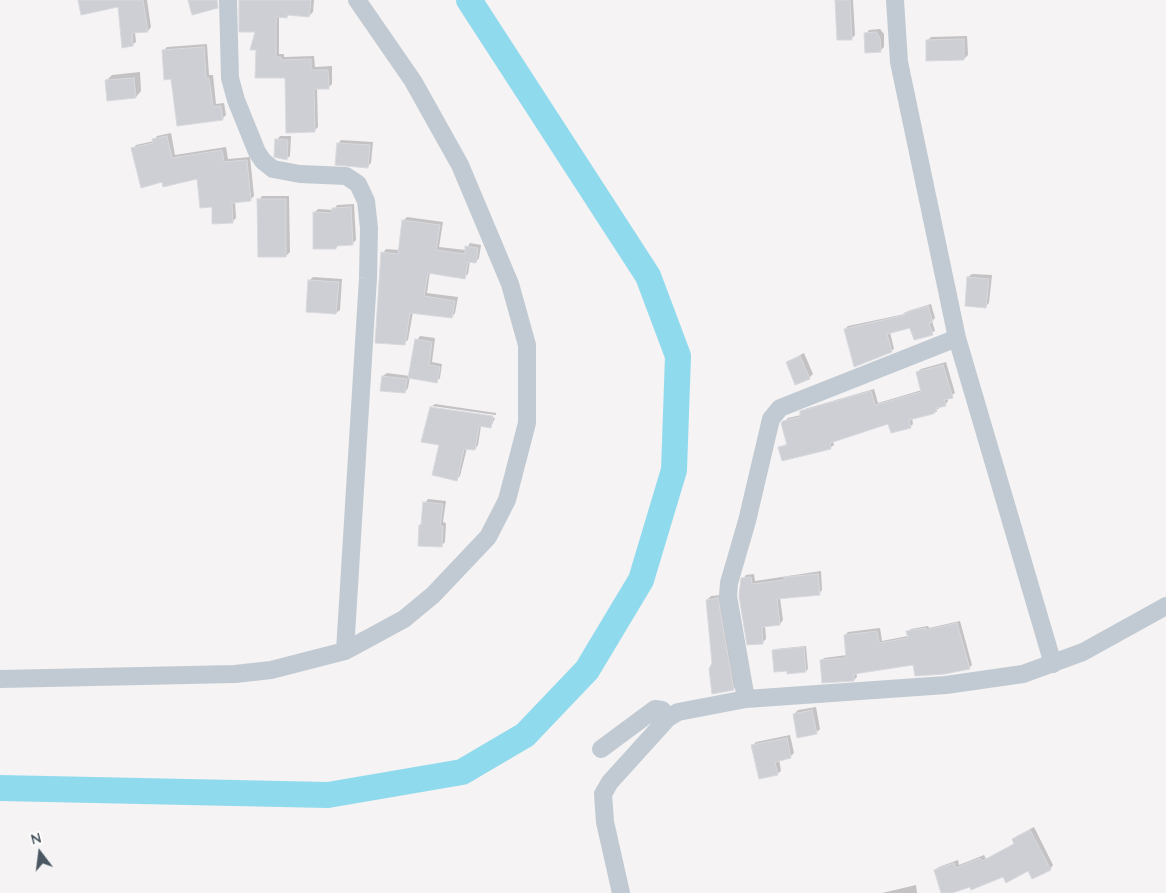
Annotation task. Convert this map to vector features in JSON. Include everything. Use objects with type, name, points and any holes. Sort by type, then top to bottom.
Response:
[{"type":"street","points":[[228,0],[230,78],[236,100],[263,161],[273,169],[300,174],[346,176],[358,184],[366,201],[369,228],[368,278],[345,651]]},
{"type":"street","points":[[0,679],[235,674],[271,670],[345,651],[404,619],[433,595],[488,537],[508,500],[526,422],[529,376],[527,346],[510,284],[460,165],[413,81],[357,0]]},
{"type":"street","points":[[895,0],[899,62],[957,338],[1053,664]]},
{"type":"street","points":[[746,699],[728,596],[729,584],[747,522],[771,420],[780,408],[957,338]]},
{"type":"street","points":[[621,893],[606,822],[603,794],[610,782],[668,718],[678,712],[746,699],[946,685],[1023,674],[1083,652],[1166,606]]},
{"type":"street","points":[[601,749],[655,709],[662,710],[668,718]]},
{"type":"building","points":[[78,0],[143,0],[148,32],[132,33],[133,46],[122,48],[118,7],[81,15]]},
{"type":"building","points":[[188,0],[217,0],[218,8],[192,15]]},
{"type":"building","points":[[239,0],[311,0],[309,17],[287,15],[287,18],[276,17],[276,57],[281,57],[281,60],[311,59],[311,70],[328,70],[329,89],[314,89],[315,132],[286,133],[285,78],[255,78],[256,50],[250,50],[255,32],[239,32]]},
{"type":"building","points":[[835,0],[850,0],[852,40],[837,40]]},
{"type":"building","points":[[876,32],[880,38],[881,52],[865,53],[864,33]]},
{"type":"building","points":[[964,39],[964,60],[926,61],[926,40]]},
{"type":"building","points":[[204,47],[206,78],[209,78],[213,107],[221,106],[223,120],[177,126],[171,79],[164,80],[162,50]]},
{"type":"building","points":[[134,78],[136,98],[107,101],[105,80]]},
{"type":"building","points":[[167,136],[172,158],[222,150],[224,162],[247,160],[251,201],[232,203],[233,223],[212,224],[212,207],[200,208],[197,179],[163,187],[162,182],[141,188],[131,148],[153,143],[152,139]]},
{"type":"building","points":[[275,139],[288,140],[287,160],[274,157]]},
{"type":"building","points":[[337,143],[370,145],[368,168],[335,165]]},
{"type":"building","points":[[257,199],[286,199],[286,257],[258,257]]},
{"type":"building","points":[[351,207],[353,245],[336,246],[336,249],[313,249],[313,212],[332,213],[332,208]]},
{"type":"building","points":[[402,220],[440,225],[436,250],[465,254],[465,246],[478,248],[476,263],[468,262],[465,279],[428,273],[424,296],[455,301],[452,318],[410,313],[405,345],[375,343],[381,252],[398,254]]},
{"type":"building","points":[[967,277],[989,279],[986,308],[965,306]]},
{"type":"building","points":[[308,280],[339,282],[336,314],[306,312]]},
{"type":"building","points":[[928,306],[933,322],[929,323],[933,335],[914,340],[910,328],[887,334],[892,352],[854,367],[844,329],[905,315],[904,313]]},
{"type":"building","points":[[415,339],[432,342],[429,365],[440,367],[437,383],[408,378]]},
{"type":"building","points":[[800,356],[810,379],[795,385],[786,362]]},
{"type":"building","points":[[943,365],[953,398],[944,400],[946,406],[936,408],[937,411],[933,414],[909,420],[911,428],[891,433],[888,424],[830,443],[831,449],[782,461],[778,447],[787,445],[781,423],[783,421],[800,417],[800,411],[871,391],[875,405],[921,392],[916,372]]},
{"type":"building","points":[[382,376],[407,379],[405,393],[380,391]]},
{"type":"building","points":[[430,407],[493,416],[491,428],[479,426],[475,450],[464,449],[457,481],[432,475],[439,445],[421,442]]},
{"type":"building","points":[[423,502],[443,504],[440,526],[443,526],[442,547],[418,546]]},
{"type":"building","points":[[818,574],[820,595],[777,599],[780,625],[762,627],[763,644],[747,645],[739,596],[741,578],[751,577],[752,584],[784,580],[784,577]]},
{"type":"building","points":[[718,598],[734,690],[712,694],[709,669],[712,663],[706,600]]},
{"type":"building","points":[[957,623],[970,669],[945,674],[915,676],[913,665],[854,674],[854,681],[822,683],[820,660],[846,658],[844,635],[877,631],[879,643],[908,638],[906,631],[926,628],[926,630]]},
{"type":"building","points":[[804,647],[806,672],[787,674],[787,671],[774,672],[772,650]]},
{"type":"building","points":[[812,710],[817,734],[797,738],[793,714]]},
{"type":"building","points":[[787,738],[791,758],[775,762],[778,775],[759,779],[751,745]]},
{"type":"building","points":[[1030,830],[1051,870],[1032,879],[1028,871],[1006,883],[1003,877],[971,890],[970,887],[952,893],[941,893],[934,870],[954,863],[956,868],[980,858],[982,861],[1014,844],[1012,839]]},
{"type":"waterway","points":[[0,788],[328,795],[462,772],[525,735],[587,670],[641,580],[674,470],[678,356],[648,276],[469,0]]}]
